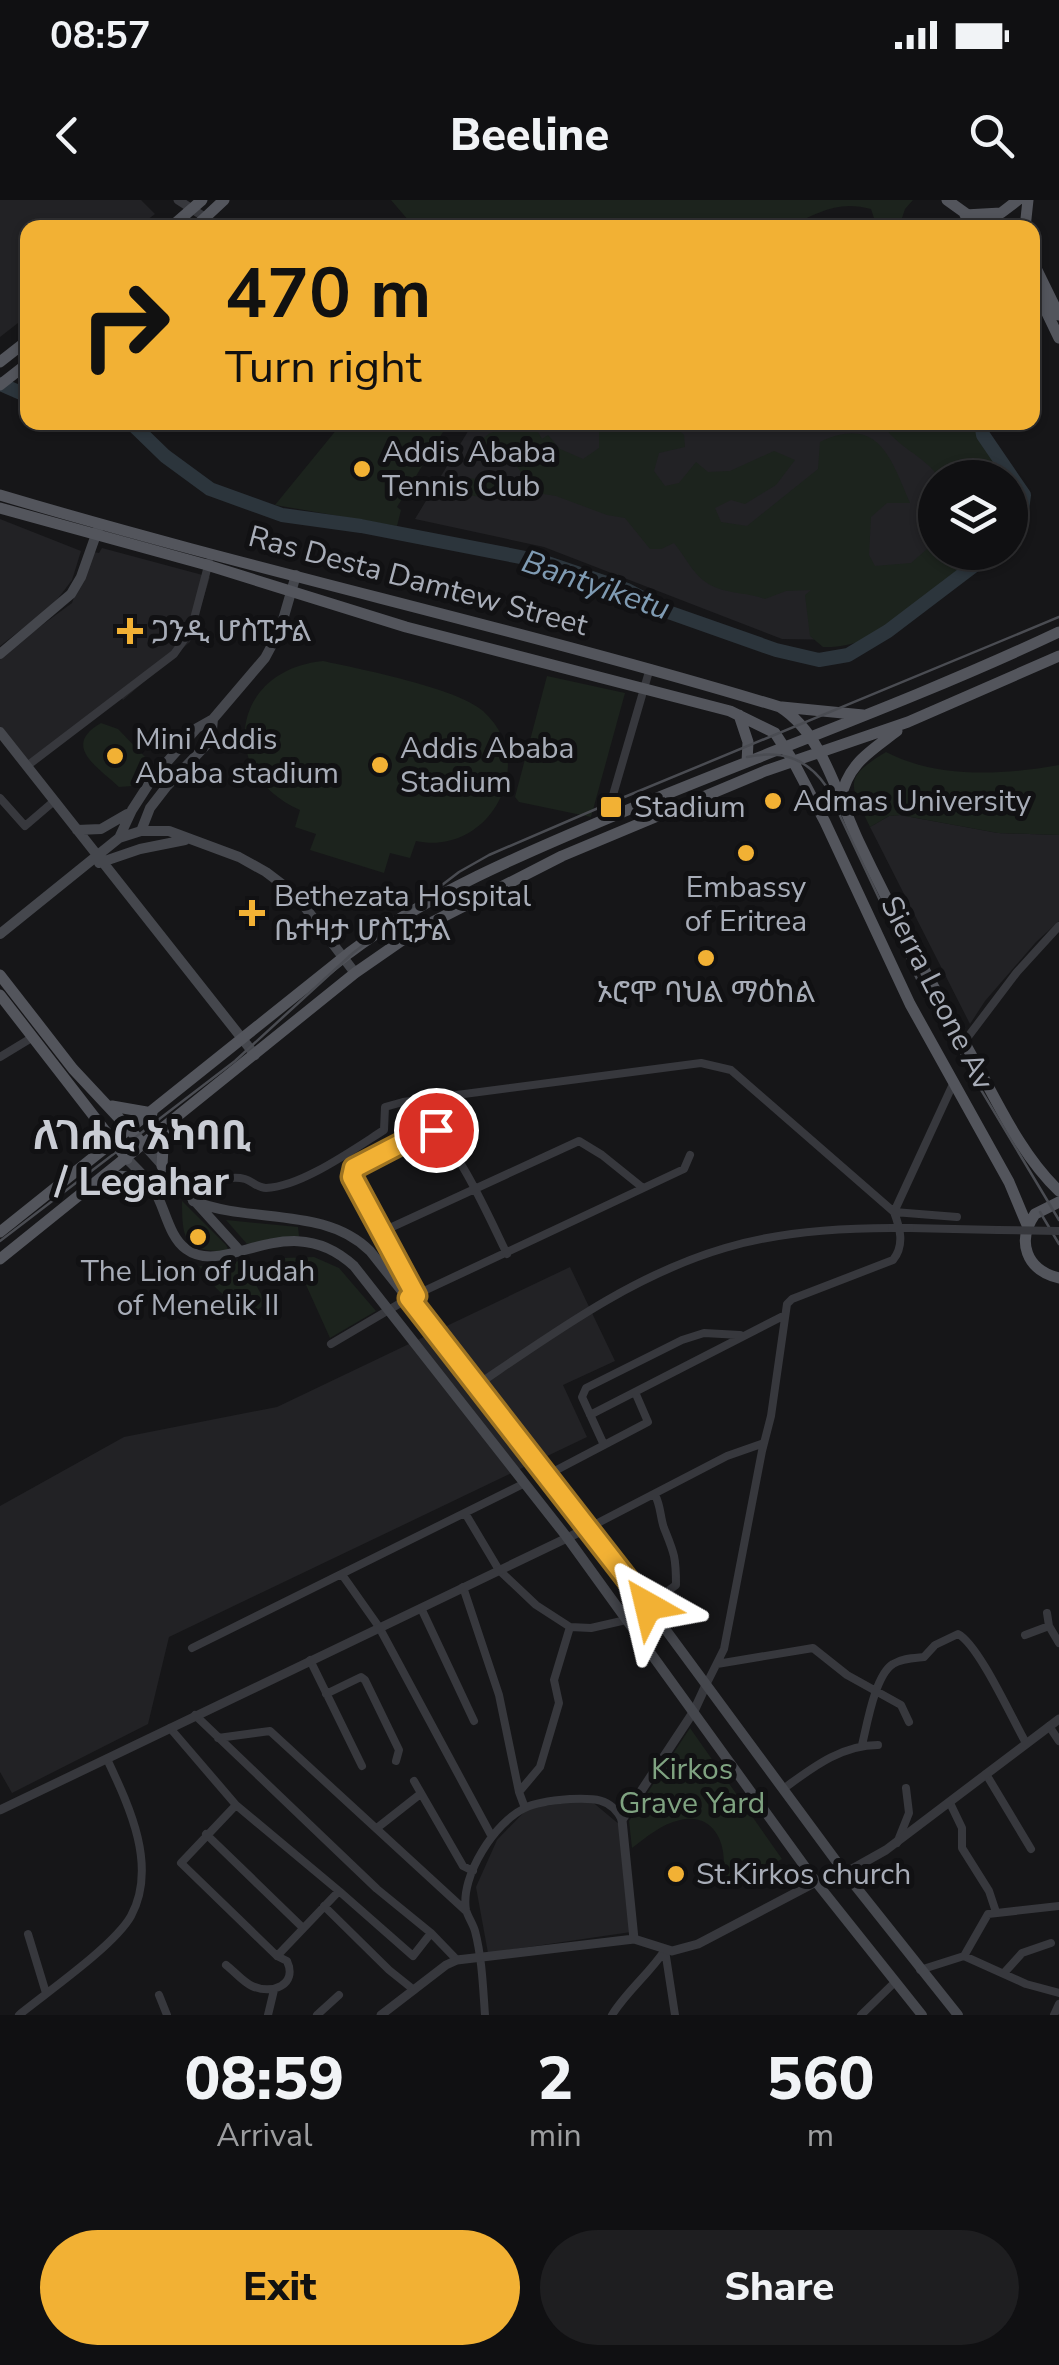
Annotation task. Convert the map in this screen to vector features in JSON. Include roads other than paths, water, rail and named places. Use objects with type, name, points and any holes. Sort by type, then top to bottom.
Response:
[{"type":"main road","points":[[204,220],[224,200]]},
{"type":"main road","points":[[947,200],[971,220]]},
{"type":"main road","points":[[964,216],[1001,213],[1018,200]]},
{"type":"main road","points":[[1040,289],[1059,315]]},
{"type":"main road","points":[[1040,293],[1059,338]]},
{"type":"main road","points":[[0,362],[20,346]]},
{"type":"main road","name":"Ras Desta Damtew Street","points":[[0,496],[210,559],[296,575],[650,668],[780,707],[797,719],[810,738],[906,938],[1034,1164],[1056,1182]]},
{"type":"main road","name":"Ras Desta Damtew Street","points":[[0,508],[98,528]]},
{"type":"main road","points":[[0,654],[71,594],[82,577],[98,528]]},
{"type":"main road","name":"Ras Desta Damtew Street","points":[[210,559],[291,590],[406,626],[739,715],[775,734],[785,748]]},
{"type":"main road","points":[[0,934],[100,858],[119,838],[152,779],[265,658],[280,630],[296,575]]},
{"type":"main road","points":[[3,1224],[152,1113],[381,929],[428,902],[606,819],[868,715],[1059,632]]},
{"type":"main road","points":[[0,1259],[354,973],[417,930],[662,812],[765,771],[908,722],[1059,656]]},
{"type":"main road","points":[[780,707],[868,715]]},
{"type":"main road","points":[[739,715],[748,742],[747,762]]},
{"type":"main road","points":[[141,831],[150,808],[211,740],[213,718]]},
{"type":"main road","points":[[841,800],[846,778],[858,760],[908,722]]},
{"type":"main road","points":[[0,732],[255,1055]]},
{"type":"main road","name":"Sierra Leone Av","points":[[785,748],[892,969],[1010,1182],[1027,1225],[1026,1252],[1043,1273],[1058,1278]]},
{"type":"main road","points":[[765,771],[790,775],[805,784]]},
{"type":"main road","points":[[77,830],[101,829],[132,810]]},
{"type":"main road","points":[[119,838],[141,831],[169,832],[239,858],[284,883],[354,973]]},
{"type":"main road","points":[[100,858],[185,840]]},
{"type":"main road","points":[[0,975],[74,1069],[239,1250]]},
{"type":"main road","points":[[0,995],[112,1142],[150,1184],[186,1250],[222,1256],[288,1240],[322,1245],[354,1266],[566,1536],[816,1882],[922,2015]]},
{"type":"main road","points":[[111,1106],[152,1113]]},
{"type":"main road","points":[[95,1120],[97,1154]]},
{"type":"main road","points":[[162,1166],[164,1128]]},
{"type":"main road","points":[[106,1174],[140,1178],[150,1184]]},
{"type":"main road","points":[[189,1197],[218,1211],[305,1220],[351,1234],[370,1251],[412,1297],[590,1527],[844,1873],[958,2015]]},
{"type":"main road","points":[[1027,1225],[1039,1210],[1059,1202]]},
{"type":"street","points":[[178,200],[198,204],[206,218]]},
{"type":"street","points":[[26,766],[174,654],[192,630],[210,559]]},
{"type":"street","points":[[606,819],[650,668]]},
{"type":"street","points":[[0,798],[25,826],[54,802]]},
{"type":"street","points":[[964,1042],[1017,972],[1059,926]]},
{"type":"street","points":[[0,1057],[33,1037]]},
{"type":"street","points":[[189,1197],[228,1178],[247,1179],[266,1188],[328,1166],[384,1130],[385,1106],[664,1066],[711,1064],[731,1070],[894,1212],[900,1244],[892,1260],[792,1298],[784,1315],[771,1416],[724,1649],[694,1711],[622,1820]]},
{"type":"street","points":[[894,1212],[954,1082]]},
{"type":"street","points":[[412,1297],[352,1171],[431,1128],[442,1134],[507,1254]]},
{"type":"street","points":[[379,1232],[579,1141],[643,1188]]},
{"type":"street","points":[[331,1344],[412,1297],[684,1168],[690,1155]]},
{"type":"street","points":[[894,1212],[957,1217]]},
{"type":"street","points":[[478,1386],[565,1325],[643,1280],[725,1248],[830,1230],[1059,1230]]},
{"type":"street","points":[[590,1414],[784,1315]]},
{"type":"street","points":[[604,1445],[582,1397],[586,1388],[704,1332],[740,1335]]},
{"type":"street","points":[[547,1474],[648,1422],[635,1392]]},
{"type":"street","points":[[0,1810],[590,1527],[727,1456],[764,1443]]},
{"type":"street","points":[[192,1648],[525,1483]]},
{"type":"street","points":[[648,1606],[676,1585],[676,1555],[655,1495]]},
{"type":"street","points":[[466,1513],[499,1570],[536,1605],[570,1627],[591,1628],[626,1620]]},
{"type":"street","points":[[343,1576],[379,1627],[491,1836]]},
{"type":"street","points":[[464,1588],[499,1695],[524,1808]]},
{"type":"street","points":[[421,1608],[474,1722]]},
{"type":"street","points":[[1047,1612],[1049,1626],[1059,1643]]},
{"type":"street","points":[[1025,1636],[1049,1626]]},
{"type":"street","points":[[519,1792],[540,1768],[559,1702],[554,1680],[570,1627]]},
{"type":"street","points":[[862,1745],[876,1691],[894,1663],[924,1657],[936,1644],[958,1634],[964,1636],[982,1664],[1026,1743]]},
{"type":"street","points":[[716,1664],[812,1648],[901,1706],[909,1722]]},
{"type":"street","points":[[310,1660],[362,1766]]},
{"type":"street","points":[[326,1694],[362,1678],[366,1680],[399,1750],[396,1761]]},
{"type":"street","points":[[195,1715],[457,1960]]},
{"type":"street","points":[[381,2015],[457,1960],[634,1939],[666,1950],[698,1944],[816,1882],[844,1873],[896,1843],[1059,1719]]},
{"type":"street","points":[[1049,1726],[1059,1741]]},
{"type":"street","points":[[170,1728],[236,1805],[414,1956],[431,1933]]},
{"type":"street","points":[[218,1738],[270,1731],[466,1911],[474,1926],[481,1958],[485,2015]]},
{"type":"street","points":[[783,1789],[820,1762],[862,1745],[878,1745]]},
{"type":"street","points":[[18,2015],[119,1931],[130,1917],[142,1876],[142,1858],[125,1798],[107,1759]]},
{"type":"street","points":[[986,1774],[1031,1850]]},
{"type":"street","points":[[414,1781],[463,1866],[473,1871]]},
{"type":"street","points":[[896,1843],[909,1814],[906,1788]]},
{"type":"street","points":[[377,1828],[419,1795]]},
{"type":"street","points":[[466,1911],[466,1890],[491,1836],[524,1808],[562,1799],[596,1798],[616,1808],[622,1820],[634,1939]]},
{"type":"street","points":[[950,1803],[962,1828],[962,1848],[988,1890],[996,1912]]},
{"type":"street","points":[[226,1964],[248,1985],[274,1990],[288,1982],[290,1976],[287,1960],[277,1956],[181,1864],[236,1805]]},
{"type":"street","points":[[206,1834],[302,1927]]},
{"type":"street","points":[[277,1956],[339,1891]]},
{"type":"street","points":[[324,1906],[414,1990]]},
{"type":"street","points":[[964,1956],[988,1914],[1059,1906]]},
{"type":"street","points":[[28,1934],[46,1993]]},
{"type":"street","points":[[1004,1973],[1022,1953],[1051,1942]]},
{"type":"street","points":[[612,2015],[621,1998],[652,1971],[666,1950]]},
{"type":"street","points":[[666,1950],[675,2015]]},
{"type":"street","points":[[920,1970],[964,1956],[1059,1993]]},
{"type":"street","points":[[861,2015],[895,1982]]},
{"type":"street","points":[[268,2015],[274,1990]]},
{"type":"street","points":[[158,1995],[168,2015]]},
{"type":"street","points":[[317,2015],[339,1995]]},
{"type":"street","points":[[1054,2015],[1059,2004]]},
{"type":"waterway","name":"Bantyiketu","points":[[0,384],[20,393]]},
{"type":"waterway","name":"Bantyiketu","points":[[138,430],[165,456],[210,489],[282,515],[541,561],[627,590],[671,613],[776,650],[819,660],[848,655],[888,631],[968,570]]},
{"type":"waterway","name":"Bantyiketu","points":[[982,430],[1000,460]]},
{"type":"tram line","points":[[0,1241],[235,1061],[353,953],[459,872],[610,803],[1059,617]]},
{"type":"tram line","points":[[747,757],[770,754],[791,758],[810,768],[826,786],[926,998],[1059,1220]]},
{"type":"tram line","points":[[1040,1212],[1059,1244]]},
{"type":"place","name":"Addis Ababa Tennis Club","points":[[362,469]]},
{"type":"place","name":"ጋንዲ ሆስፒታል","points":[[130,631]]},
{"type":"place","name":"Mini Addis Ababa stadium","points":[[115,756]]},
{"type":"place","name":"Addis Ababa Stadium","points":[[380,765]]},
{"type":"place","name":"Admas University","points":[[773,801]]},
{"type":"place","name":"Stadium","points":[[611,807]]},
{"type":"place","name":"Embassy of Eritrea","points":[[746,853]]},
{"type":"place","name":"Bethezata Hospital ቤተዛታ ሆስፒታል","points":[[252,913]]},
{"type":"place","name":"ኦሮሞ ባህል ማዕከል","points":[[706,958]]},
{"type":"place","name":"The Lion of Judah of Menelik II","points":[[198,1237]]},
{"type":"place","name":"St.Kirkos church","points":[[676,1874]]},
{"type":"district","name":"ለገሐር አካባቢ / Legahar","points":[[142,1159]]},
{"type":"park label","name":"Kirkos Grave Yard","points":[[692,1786]]}]
